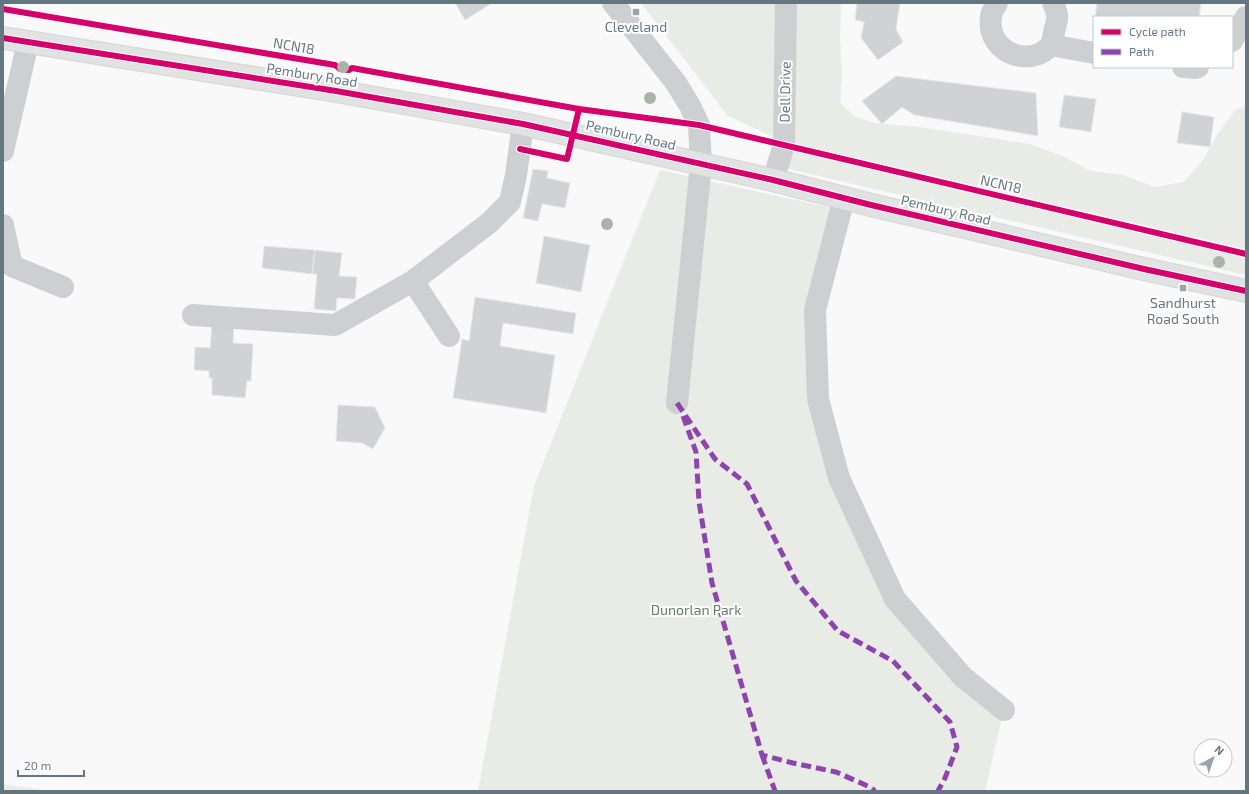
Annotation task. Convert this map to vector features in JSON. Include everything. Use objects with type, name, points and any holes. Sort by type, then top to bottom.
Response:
[{"type":"main road","name":"Pembury Road","points":[[3,38],[328,90],[523,124],[773,180],[1136,267],[1246,291]]},
{"type":"street","points":[[613,3],[676,83],[690,106],[699,125],[701,164],[677,403]]},
{"type":"street","name":"Dell Drive","points":[[773,180],[784,145],[786,3]]},
{"type":"street","points":[[997,3],[991,15],[990,27],[993,35],[999,46],[1005,51],[1021,57],[1033,56],[1042,52],[1051,45],[1058,15],[1053,3]]},
{"type":"street","points":[[1233,39],[1246,17]]},
{"type":"street","points":[[3,151],[28,42]]},
{"type":"street","points":[[1051,45],[1093,53]]},
{"type":"street","points":[[193,315],[335,325],[413,281],[489,223],[510,202],[516,175],[523,124]]},
{"type":"street","points":[[844,198],[815,310],[818,399],[839,478],[895,599],[963,677],[1004,710]]},
{"type":"street","points":[[3,225],[12,266],[63,287]]},
{"type":"street","points":[[413,281],[449,336]]},
{"type":"green space","points":[[641,3],[841,3],[840,38],[842,77],[840,103],[854,116],[874,123],[920,127],[1030,144],[1065,157],[1090,171],[1123,175],[1155,187],[1184,182],[1203,160],[1217,135],[1235,110],[1246,106],[1246,249],[780,140],[728,116]]},
{"type":"green space","points":[[786,149],[1246,258],[1246,275],[780,167]]},
{"type":"green space","name":"Dunorlan Park","points":[[660,170],[832,208],[806,329],[873,568],[1004,710],[985,791],[478,791],[534,486]]},
{"type":"green space","points":[[3,784],[48,791],[3,791]]},
{"type":"building","points":[[455,3],[492,3],[465,20]]},
{"type":"building","points":[[857,3],[900,3],[896,29],[903,42],[878,60],[861,38],[864,22],[855,20]]},
{"type":"building","points":[[1097,3],[1201,3],[1199,16],[1095,16]]},
{"type":"building","points":[[896,76],[1036,93],[1038,136],[914,115],[902,107],[882,124],[862,101]]},
{"type":"building","points":[[1064,95],[1096,99],[1091,132],[1059,127]]},
{"type":"building","points":[[1182,112],[1214,117],[1210,147],[1177,143]]},
{"type":"building","points":[[533,169],[548,171],[547,178],[570,183],[565,208],[542,204],[538,221],[523,218]]},
{"type":"building","points":[[544,236],[590,245],[581,292],[536,283]]},
{"type":"building","points":[[264,246],[315,250],[312,274],[262,268]]},
{"type":"building","points":[[315,250],[342,253],[339,276],[357,277],[355,299],[337,298],[336,311],[314,309],[317,274],[312,274]]},
{"type":"building","points":[[475,297],[576,313],[573,334],[503,323],[500,346],[555,355],[546,413],[453,398],[462,339],[469,341]]},
{"type":"building","points":[[212,323],[234,325],[233,343],[253,344],[251,381],[247,381],[245,398],[212,395],[212,378],[209,378],[209,371],[194,370],[195,347],[210,348]]},
{"type":"building","points":[[338,405],[375,407],[385,428],[373,449],[362,443],[336,441]]},
{"type":"marked path","points":[[677,403],[715,459],[747,484],[796,581],[838,631],[893,661],[950,722],[957,747],[945,778],[938,791]]},
{"type":"marked path","points":[[683,416],[696,452],[699,502],[712,583],[762,755],[836,772],[870,787],[875,791]]},
{"type":"marked path","points":[[762,755],[775,791]]},
{"type":"cycle path","name":"NCN18","points":[[3,9],[335,65],[340,69],[349,70],[352,68],[579,109],[699,125],[1246,254]]},
{"type":"cycle path","points":[[3,38],[336,91],[523,124],[773,180],[871,205],[1144,269],[1246,291]]},
{"type":"cycle path","points":[[520,149],[567,159],[579,109]]},
{"type":"place","name":"Cleveland","points":[[636,12]]},
{"type":"place","name":"Sandhurst Road South","points":[[1183,288]]}]
